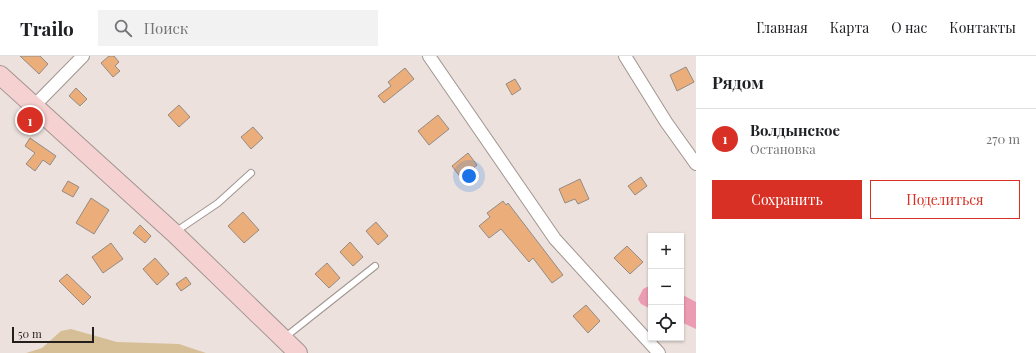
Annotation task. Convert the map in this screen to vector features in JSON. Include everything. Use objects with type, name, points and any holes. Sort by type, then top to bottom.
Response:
[{"type":"street","points":[[34,106],[83,56]]},
{"type":"street","points":[[429,56],[555,239],[659,353]]},
{"type":"street","points":[[625,56],[649,97],[696,164]]},
{"type":"street","points":[[0,75],[174,233],[298,353]]},
{"type":"lane","points":[[174,233],[218,203],[251,173]]},
{"type":"lane","points":[[283,338],[375,266]]},
{"type":"shaded area","points":[[648,286],[648,308],[641,304],[638,299],[643,289]]},
{"type":"shaded area","points":[[684,296],[696,302],[696,329],[684,323]]},
{"type":"shaded area","points":[[71,329],[117,342],[179,344],[206,353],[26,353],[42,348],[61,331]]},
{"type":"building","points":[[20,56],[40,56],[48,64],[39,74]]},
{"type":"building","points":[[109,56],[114,56],[119,62],[115,66],[120,71],[113,77],[101,63]]},
{"type":"building","points":[[686,67],[694,82],[677,91],[670,75]]},
{"type":"building","points":[[405,68],[414,79],[384,103],[378,96],[391,86],[388,82]]},
{"type":"building","points":[[515,79],[521,89],[512,95],[506,84]]},
{"type":"building","points":[[76,88],[87,99],[80,106],[69,96]]},
{"type":"building","points":[[179,105],[190,117],[179,127],[168,115]]},
{"type":"building","points":[[438,115],[449,129],[429,145],[418,131]]},
{"type":"building","points":[[253,127],[263,138],[251,149],[241,137]]},
{"type":"building","points":[[30,138],[56,156],[50,165],[43,160],[35,171],[26,164],[35,153],[25,146]]},
{"type":"building","points":[[468,153],[477,165],[461,178],[452,166]]},
{"type":"building","points":[[641,177],[647,186],[635,195],[628,186]]},
{"type":"building","points":[[580,179],[589,199],[578,204],[575,199],[565,203],[559,189]]},
{"type":"building","points":[[68,181],[79,187],[73,197],[62,191]]},
{"type":"building","points":[[91,198],[109,210],[94,234],[76,223]]},
{"type":"building","points":[[503,201],[506,205],[508,203],[563,275],[552,283],[533,258],[529,262],[501,229],[489,238],[479,226],[490,217],[487,213]]},
{"type":"building","points":[[243,212],[259,230],[244,243],[228,226]]},
{"type":"building","points":[[376,222],[388,236],[378,245],[366,231]]},
{"type":"building","points":[[140,225],[151,236],[145,243],[133,233]]},
{"type":"building","points":[[350,242],[363,257],[353,266],[340,252]]},
{"type":"building","points":[[111,243],[123,259],[103,273],[92,257]]},
{"type":"building","points":[[627,246],[643,262],[630,274],[614,258]]},
{"type":"building","points":[[155,258],[169,274],[157,285],[143,269]]},
{"type":"building","points":[[327,263],[340,278],[329,288],[315,274]]},
{"type":"building","points":[[67,274],[91,297],[83,305],[59,281]]},
{"type":"building","points":[[186,277],[191,284],[181,291],[176,284]]},
{"type":"building","points":[[586,305],[600,321],[588,333],[573,316]]},
{"type":"place","name":"Волдынское","points":[[30,120]]}]
